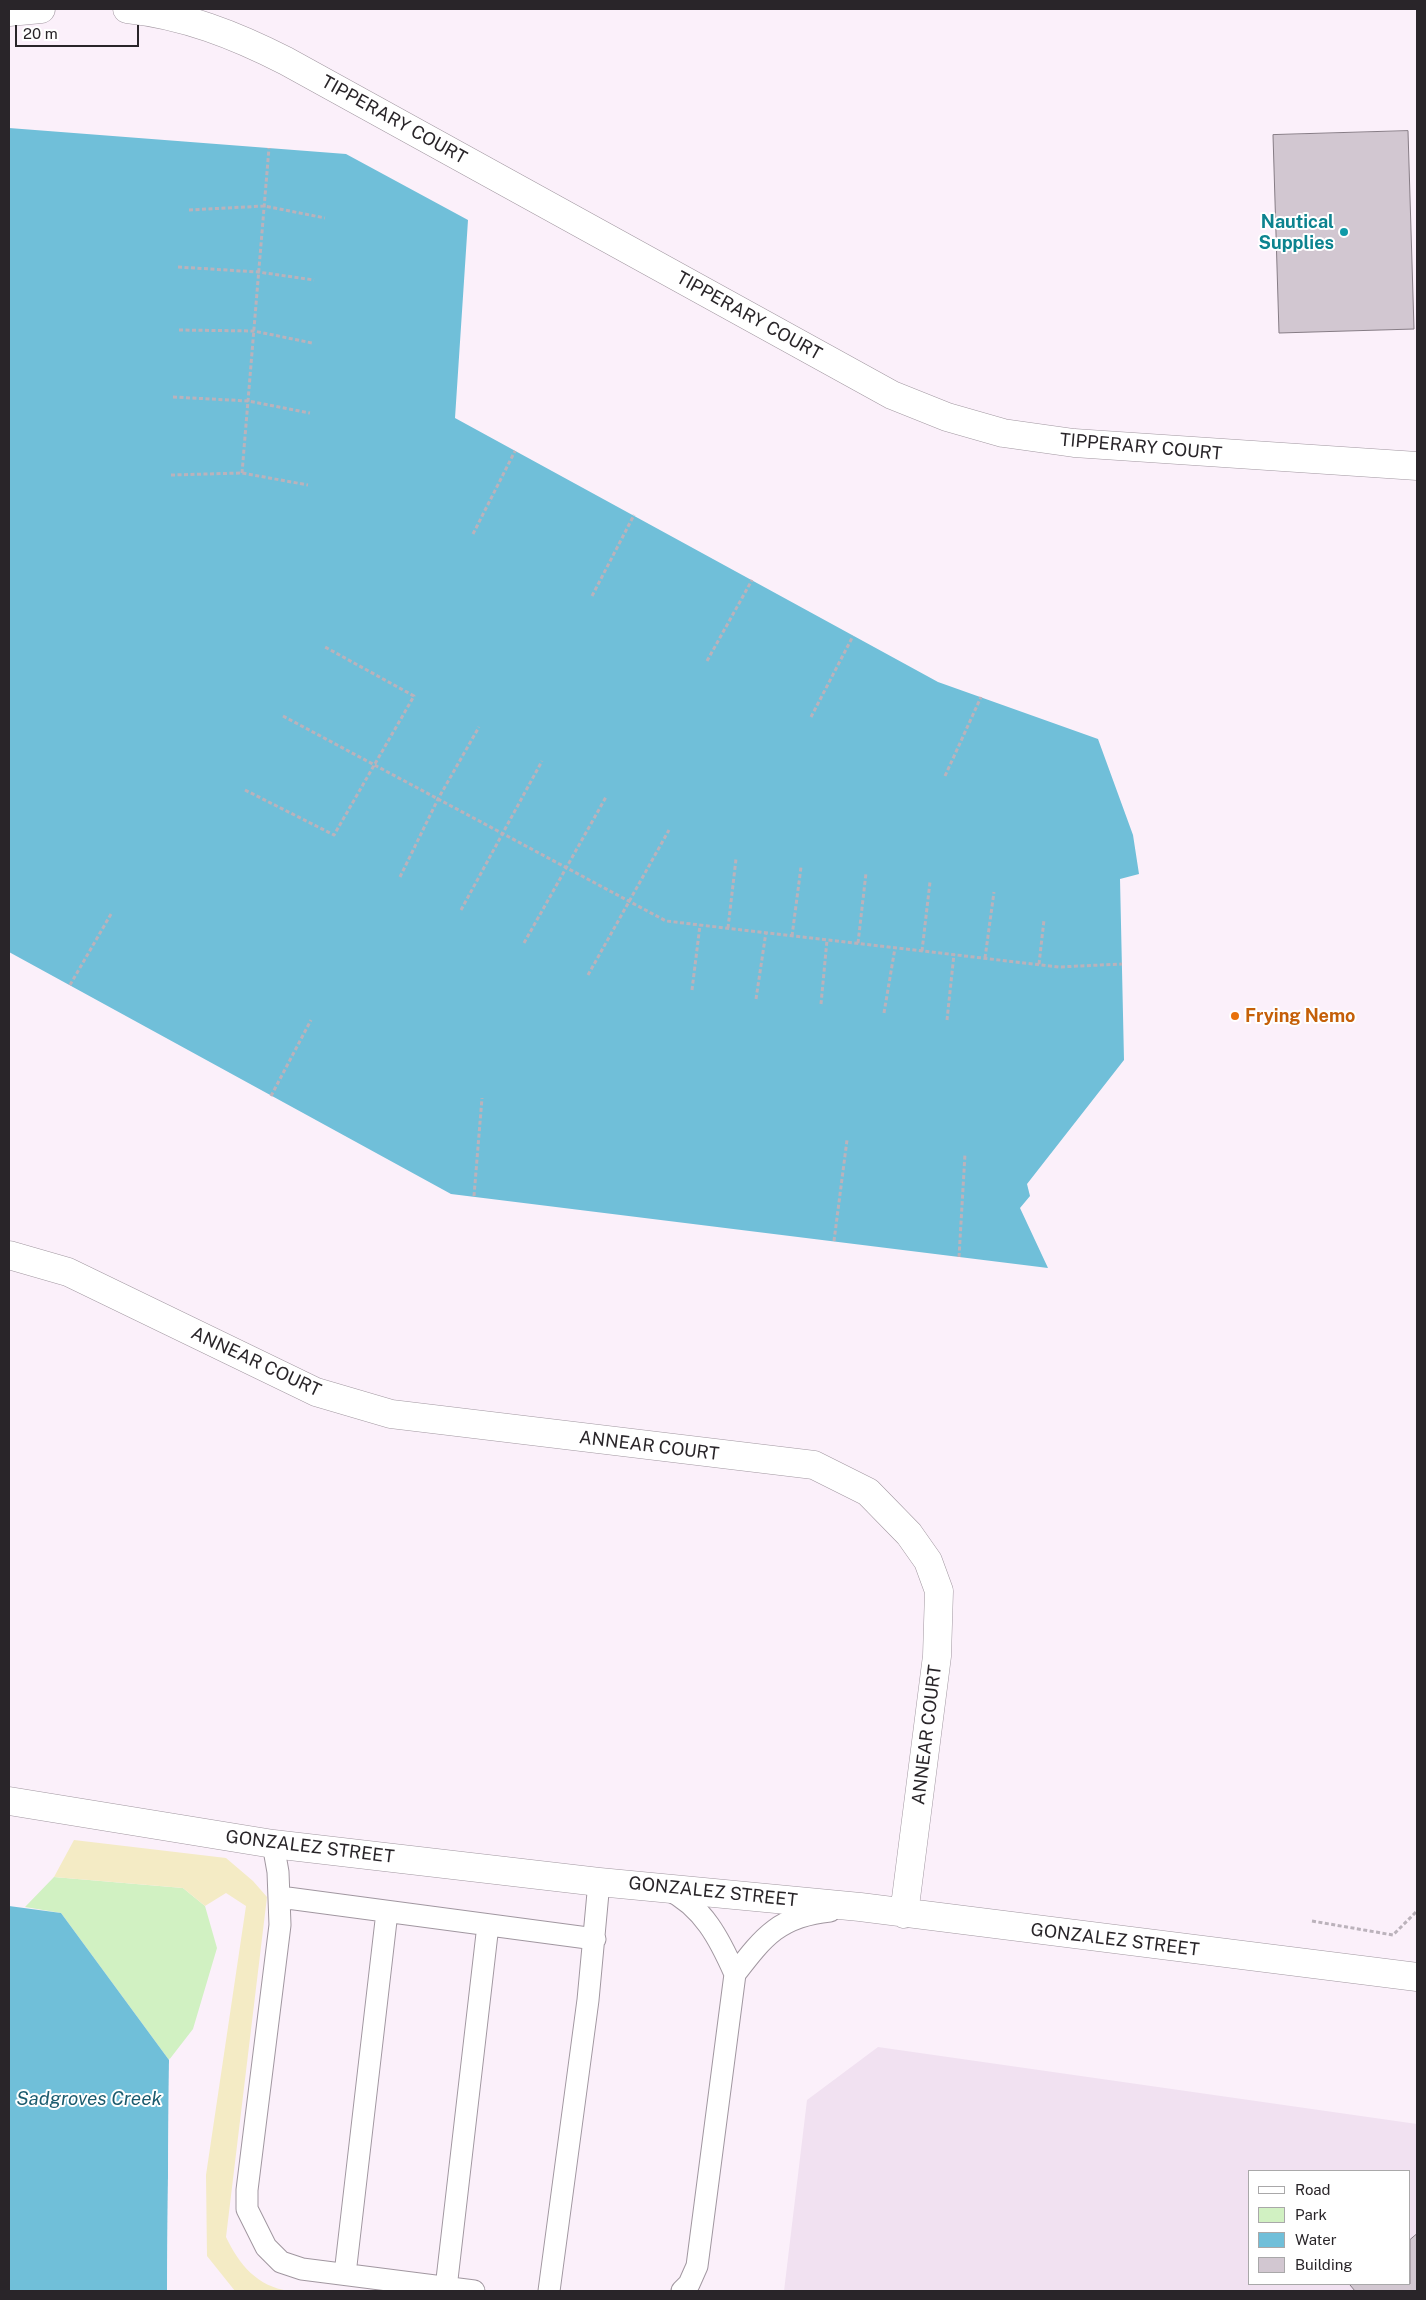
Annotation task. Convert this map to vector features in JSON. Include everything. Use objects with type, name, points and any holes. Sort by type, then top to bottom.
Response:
[{"type":"street","points":[[9,12],[40,9]]},
{"type":"street","name":"TIPPERARY COURT","points":[[127,9],[152,11],[201,24],[240,38],[286,61],[892,395],[947,417],[1003,432],[1074,443],[1417,466]]},
{"type":"street","name":"ANNEAR COURT","points":[[9,1255],[68,1272],[316,1392],[391,1414],[814,1466],[868,1492],[909,1534],[928,1560],[939,1591],[938,1656],[904,1914]]},
{"type":"street","name":"GONZALEZ STREET","points":[[9,1801],[273,1844],[599,1882],[660,1886],[860,1907],[1417,1977]]},
{"type":"lane","points":[[273,1844],[280,1897],[280,1925],[247,2209],[266,2247],[281,2262],[302,2269],[474,2291]]},
{"type":"lane","points":[[549,2291],[595,1939],[599,1882]]},
{"type":"lane","points":[[660,1886],[684,1898],[706,1921],[736,1974]]},
{"type":"lane","points":[[280,1897],[595,1939]]},
{"type":"lane","points":[[682,2291],[689,2284],[697,2266],[736,1974],[758,1944],[784,1923],[810,1913],[860,1907]]},
{"type":"lane","points":[[345,2274],[387,1912]]},
{"type":"lane","points":[[446,2288],[488,1925]]},
{"type":"path","points":[[242,473],[269,148]]},
{"type":"path","points":[[190,210],[264,206],[325,218]]},
{"type":"path","points":[[178,267],[258,272],[314,280]]},
{"type":"path","points":[[179,330],[254,331],[312,342]]},
{"type":"path","points":[[173,397],[248,401],[310,413]]},
{"type":"path","points":[[473,534],[515,451]]},
{"type":"path","points":[[171,475],[242,473],[308,485]]},
{"type":"path","points":[[592,596],[634,516]]},
{"type":"path","points":[[707,661],[752,580]]},
{"type":"path","points":[[811,716],[854,636]]},
{"type":"path","points":[[245,790],[334,835],[414,696],[325,648]]},
{"type":"path","points":[[945,776],[981,697]]},
{"type":"path","points":[[283,716],[666,921],[1059,966],[1122,964]]},
{"type":"path","points":[[400,877],[438,799],[478,727]]},
{"type":"path","points":[[461,910],[542,761]]},
{"type":"path","points":[[524,943],[606,797]]},
{"type":"path","points":[[588,975],[628,900],[669,830]]},
{"type":"path","points":[[728,928],[736,859]]},
{"type":"path","points":[[792,936],[801,866]]},
{"type":"path","points":[[858,943],[866,873]]},
{"type":"path","points":[[922,951],[930,882]]},
{"type":"path","points":[[984,958],[994,892]]},
{"type":"path","points":[[70,985],[111,914]]},
{"type":"path","points":[[1039,964],[1044,920]]},
{"type":"path","points":[[692,990],[700,925]]},
{"type":"path","points":[[756,999],[766,932]]},
{"type":"path","points":[[821,1004],[828,940]]},
{"type":"path","points":[[884,1013],[894,948]]},
{"type":"path","points":[[947,1020],[954,954]]},
{"type":"path","points":[[271,1096],[311,1020]]},
{"type":"path","points":[[474,1196],[482,1098]]},
{"type":"path","points":[[834,1241],[847,1140]]},
{"type":"path","points":[[959,1257],[965,1154]]},
{"type":"path","points":[[1312,1921],[1393,1935],[1417,1911]]},
{"type":"shaded area","points":[[878,2047],[1417,2124],[1417,2291],[784,2291],[807,2100]]},
{"type":"green space","points":[[54,1877],[183,1888],[205,1906],[217,1948],[193,2029],[169,2060],[61,1913],[25,1907]]},
{"type":"sand","points":[[74,1840],[226,1858],[253,1881],[267,1897],[226,2237],[250,2273],[268,2285],[290,2291],[235,2291],[207,2256],[206,2175],[246,1906],[226,1893],[205,1906],[183,1888],[54,1877]]},
{"type":"water","points":[[9,128],[346,154],[468,220],[455,418],[938,682],[1098,739],[1133,835],[1139,874],[1120,879],[1124,1060],[1027,1184],[1030,1196],[1020,1208],[1048,1268],[451,1194],[9,952]]},
{"type":"water","name":"Sadgroves Creek","points":[[9,1906],[61,1913],[169,2060],[167,2291],[9,2291]]},
{"type":"pier","points":[[170,2058],[169,2291],[167,2291],[169,2060]]},
{"type":"building","name":"Nautical Supplies","points":[[1408,131],[1414,329],[1279,333],[1273,135]]},
{"type":"building","points":[[1417,2234],[1417,2291],[1355,2291],[1350,2285],[1411,2285],[1411,2239]]},
{"type":"place","name":"Nautical Supplies","points":[[1344,232]]},
{"type":"place","name":"Frying Nemo","points":[[1235,1016]]}]
